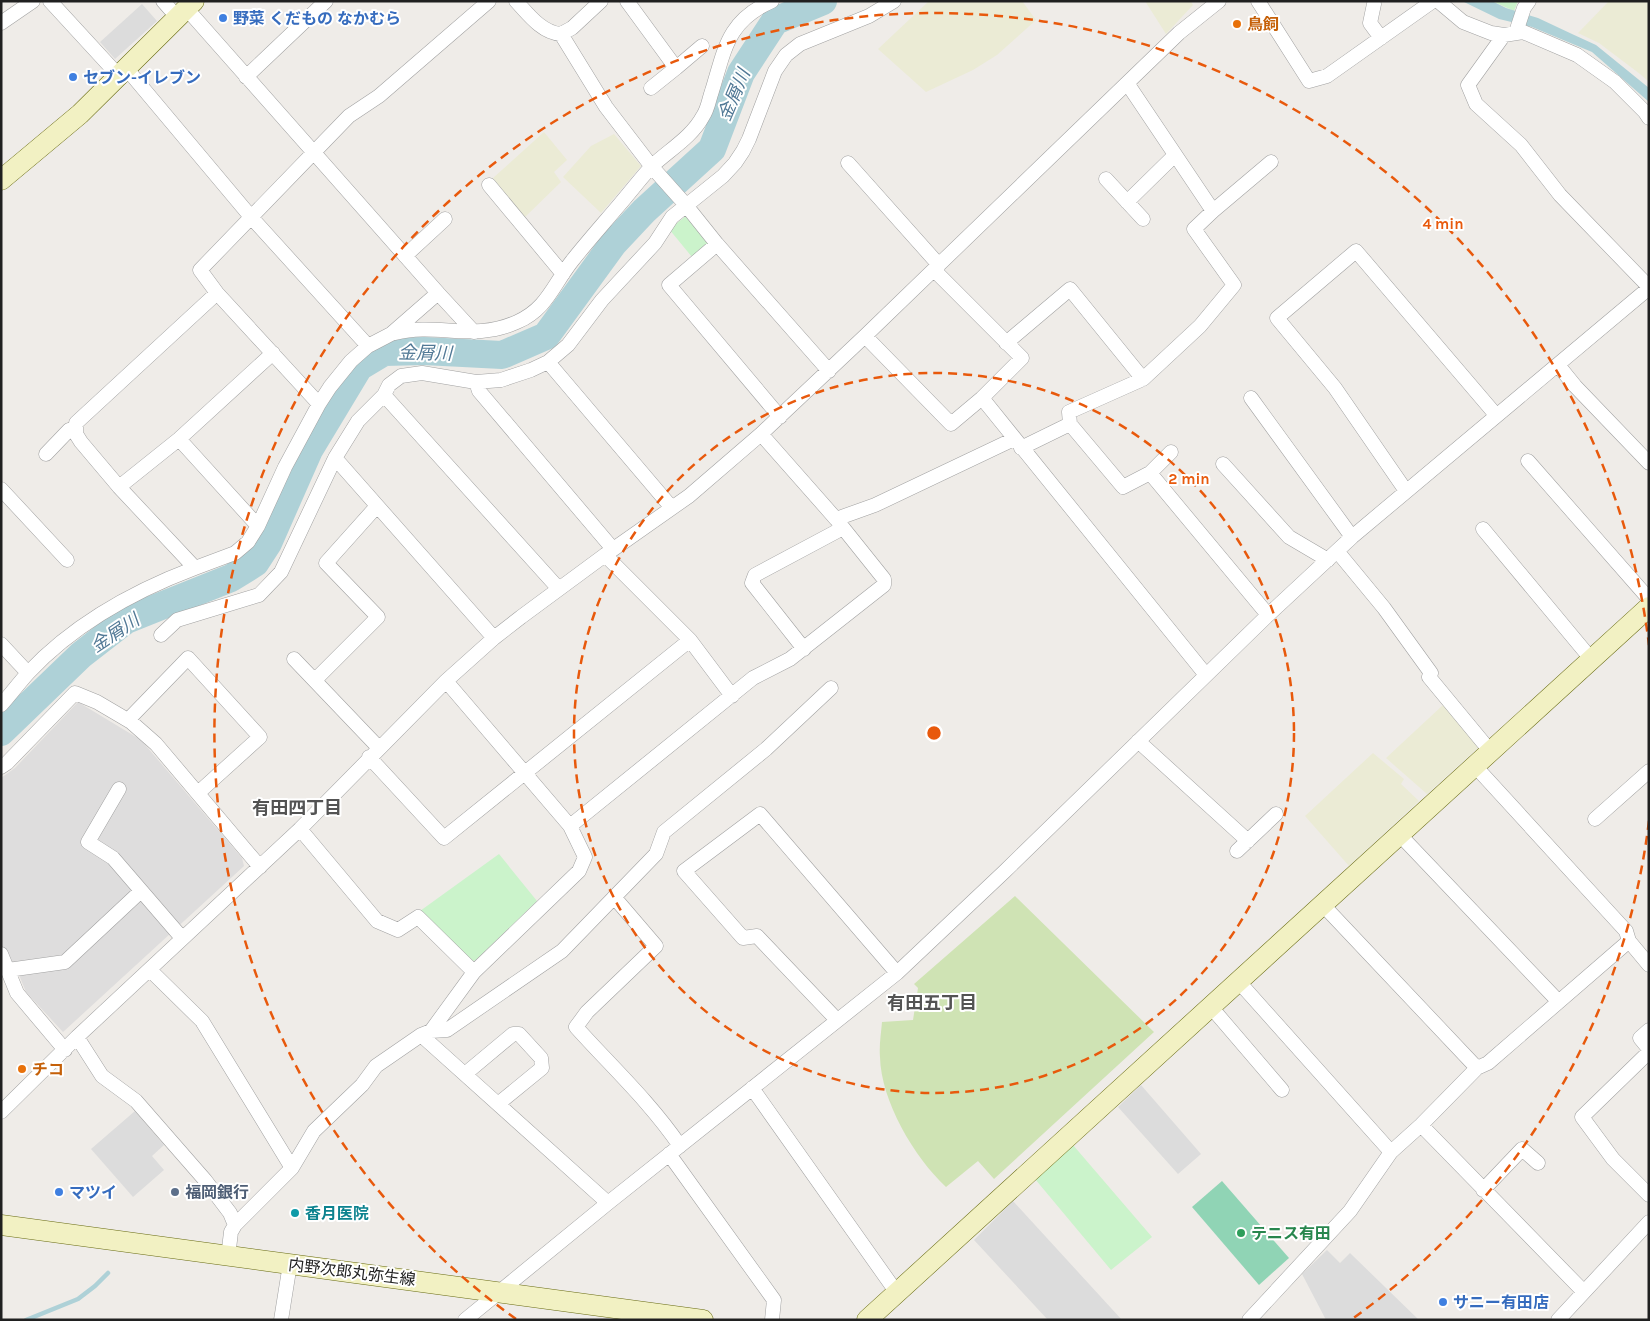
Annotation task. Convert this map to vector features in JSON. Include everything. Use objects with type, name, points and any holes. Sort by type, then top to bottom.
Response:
[{"type":"street","points":[[1,23],[33,1]]},
{"type":"street","points":[[50,1],[122,72],[368,346]]},
{"type":"street","points":[[163,1],[186,9],[474,332]]},
{"type":"street","points":[[246,77],[326,1]]},
{"type":"street","points":[[319,404],[217,293],[200,270],[349,116],[379,96],[490,1]]},
{"type":"street","points":[[516,1],[536,23],[553,34],[561,34],[572,28],[601,1]]},
{"type":"street","points":[[627,1],[676,68]]},
{"type":"street","points":[[1,705],[28,673],[67,639],[116,605],[150,586],[235,553],[248,542],[258,526],[285,467],[319,404],[351,361],[368,346],[391,334],[411,329],[474,332],[498,330],[519,322],[537,311],[570,263],[652,167],[689,134],[704,116],[726,43],[739,22],[761,6],[772,1]]},
{"type":"street","points":[[161,635],[178,620],[259,595],[281,572],[335,458],[358,421],[384,395],[389,385],[401,376],[422,373],[476,382],[501,380],[548,362],[568,346],[602,300],[655,243],[672,217],[685,204],[723,176],[743,152],[775,71],[786,55],[800,44],[873,14],[894,1]]},
{"type":"street","points":[[1,1112],[77,1037],[300,829],[446,681],[494,638],[609,552],[689,496],[762,434],[1179,33],[1219,1]]},
{"type":"street","points":[[1258,1],[1309,81],[1327,76],[1433,1]]},
{"type":"street","points":[[1438,1],[1463,22],[1491,33],[1510,34],[1523,32],[1577,55],[1615,82],[1649,118]]},
{"type":"street","points":[[465,1320],[608,1203],[898,972],[1004,872],[1268,615],[1352,537],[1649,287],[1560,195],[1521,145],[1476,104],[1468,85],[1510,34],[1529,1]]},
{"type":"street","points":[[1374,2],[1370,23],[1381,38]]},
{"type":"street","points":[[1,180],[80,114],[186,9]]},
{"type":"street","points":[[561,34],[606,107],[652,167],[829,371]]},
{"type":"street","points":[[651,88],[702,46]]},
{"type":"street","points":[[1127,84],[1213,210]]},
{"type":"street","points":[[1127,202],[1175,155]]},
{"type":"street","points":[[1171,452],[1150,472],[1123,487],[1070,424],[1069,412],[1143,379],[1200,326],[1234,285],[1194,229],[1213,210],[1271,162]]},
{"type":"street","points":[[848,163],[936,268],[1022,358],[982,398],[952,424],[865,336]]},
{"type":"street","points":[[1106,179],[1143,219]]},
{"type":"street","points":[[489,186],[563,274]]},
{"type":"street","points":[[405,256],[445,219]]},
{"type":"street","points":[[717,244],[669,285],[780,417]]},
{"type":"street","points":[[1406,491],[1335,388],[1277,318],[1356,251],[1496,415]]},
{"type":"street","points":[[1006,343],[1070,288],[1143,379]]},
{"type":"street","points":[[195,568],[81,442],[76,434],[76,423],[217,293]]},
{"type":"street","points":[[391,334],[438,293]]},
{"type":"street","points":[[120,487],[179,439],[274,353]]},
{"type":"street","points":[[548,362],[672,508]]},
{"type":"street","points":[[1558,365],[1575,386],[1649,463]]},
{"type":"street","points":[[476,382],[479,391],[609,552],[690,640],[732,696]]},
{"type":"street","points":[[384,395],[559,589]]},
{"type":"street","points":[[982,398],[1206,675]]},
{"type":"street","points":[[1251,398],[1352,537]]},
{"type":"street","points":[[804,649],[752,583],[755,575],[875,505],[1018,443],[1070,424]]},
{"type":"street","points":[[46,454],[69,430],[76,429]]},
{"type":"street","points":[[570,826],[753,678],[790,659],[884,585],[884,579],[840,524],[762,434]]},
{"type":"street","points":[[179,439],[258,526]]},
{"type":"street","points":[[335,458],[494,638]]},
{"type":"street","points":[[1528,461],[1649,599]]},
{"type":"street","points":[[1223,464],[1289,537],[1333,555],[1384,608],[1431,673],[1429,678],[1492,752]]},
{"type":"street","points":[[1150,472],[1268,615]]},
{"type":"street","points":[[1,488],[67,560]]},
{"type":"street","points":[[316,680],[378,616],[326,563],[377,506]]},
{"type":"street","points":[[1483,529],[1592,660]]},
{"type":"street","points":[[867,1320],[1649,607]]},
{"type":"street","points":[[294,659],[316,680],[444,838],[690,640]]},
{"type":"street","points":[[1,644],[28,673]]},
{"type":"street","points":[[128,720],[188,658],[260,737],[198,792]]},
{"type":"street","points":[[228,1257],[231,1232],[235,1225],[292,1168],[314,1131],[362,1085],[376,1066],[426,1033],[474,972],[579,871],[585,857],[570,826],[446,681]]},
{"type":"street","points":[[426,1033],[447,1030],[562,951],[656,854],[664,832],[766,749],[831,688]]},
{"type":"street","points":[[1,767],[8,763],[75,693],[97,702],[128,720],[156,744],[260,867]]},
{"type":"street","points":[[1138,741],[1248,841]]},
{"type":"street","points":[[1475,766],[1626,931],[1629,941],[1649,965]]},
{"type":"street","points":[[1595,819],[1649,771]]},
{"type":"street","points":[[119,789],[88,842],[113,858],[182,938]]},
{"type":"street","points":[[837,1020],[757,936],[743,938],[684,871],[760,814],[898,972]]},
{"type":"street","points":[[1237,851],[1276,814]]},
{"type":"street","points":[[300,829],[377,922],[398,930],[418,917],[474,972]]},
{"type":"street","points":[[1400,834],[1558,1001]]},
{"type":"street","points":[[8,970],[65,962],[141,891]]},
{"type":"street","points":[[614,897],[656,946],[587,1012],[576,1027],[638,1092],[669,1130],[674,1150],[774,1300],[772,1320]]},
{"type":"street","points":[[1323,905],[1477,1068]]},
{"type":"street","points":[[1248,1320],[1350,1211],[1391,1152],[1477,1068],[1488,1062],[1629,941]]},
{"type":"street","points":[[1,954],[17,993],[65,1050]]},
{"type":"street","points":[[150,970],[202,1022],[292,1168]]},
{"type":"street","points":[[1239,982],[1391,1152]]},
{"type":"street","points":[[1211,1008],[1282,1090]]},
{"type":"street","points":[[1649,1030],[1640,1038],[1649,1050],[1582,1117],[1613,1159],[1649,1194]]},
{"type":"street","points":[[426,1033],[465,1074],[608,1203]]},
{"type":"street","points":[[465,1074],[513,1034],[519,1034],[541,1058],[542,1068],[498,1104]]},
{"type":"street","points":[[77,1037],[102,1076],[136,1101],[205,1180],[230,1213],[235,1225]]},
{"type":"street","points":[[752,1088],[897,1293]]},
{"type":"street","points":[[1420,1125],[1584,1292]]},
{"type":"street","points":[[1483,1190],[1522,1149],[1538,1163]]},
{"type":"street","points":[[1558,1320],[1649,1222]]},
{"type":"street","name":"内野次郎丸弥生線","points":[[1,1225],[228,1257],[500,1291],[703,1320]]},
{"type":"street","points":[[281,1320],[290,1264]]},
{"type":"shaded area","points":[[142,4],[157,21],[115,59],[100,42]]},
{"type":"shaded area","points":[[78,702],[141,740],[242,858],[244,866],[63,1032],[26,992],[14,962],[1,972],[1,778],[15,768]]},
{"type":"shaded area","points":[[1141,1085],[1201,1154],[1178,1174],[1118,1107]]},
{"type":"shaded area","points":[[135,1111],[164,1145],[152,1156],[164,1170],[133,1197],[91,1149]]},
{"type":"shaded area","points":[[1013,1201],[1122,1320],[1048,1320],[974,1240]]},
{"type":"shaded area","points":[[1327,1250],[1340,1263],[1350,1253],[1419,1320],[1326,1320],[1302,1274]]},
{"type":"green space","points":[[929,1],[1022,1],[1036,20],[997,55],[973,70],[926,92],[878,49]]},
{"type":"green space","points":[[1145,1],[1191,1],[1193,5],[1166,34]]},
{"type":"green space","points":[[1492,1],[1518,1],[1514,11]]},
{"type":"green space","points":[[1609,1],[1649,1],[1649,82],[1599,43],[1578,33]]},
{"type":"green space","points":[[544,132],[567,160],[554,172],[561,182],[524,218],[493,178]]},
{"type":"green space","points":[[614,134],[641,166],[601,213],[563,177],[591,146]]},
{"type":"green space","points":[[686,216],[709,244],[692,257],[669,229]]},
{"type":"green space","points":[[1443,705],[1479,747],[1427,794],[1386,758]]},
{"type":"green space","points":[[1373,753],[1404,779],[1401,784],[1419,801],[1349,866],[1305,816]]},
{"type":"green space","points":[[499,854],[537,901],[476,960],[470,962],[420,911]]},
{"type":"green space","points":[[1015,896],[1154,1032],[994,1179],[978,1161],[946,1187],[934,1175],[911,1144],[901,1127],[886,1092],[880,1057],[882,1022],[913,1020],[918,988],[914,984]]},
{"type":"green space","points":[[1073,1145],[1152,1237],[1111,1270],[1035,1179]]},
{"type":"green space","name":"テニス有田","points":[[1222,1181],[1289,1258],[1259,1285],[1192,1207]]},
{"type":"water","points":[[1462,1],[1492,1],[1506,8],[1538,18],[1596,45],[1649,88],[1649,102],[1592,52],[1532,27],[1499,19]]},
{"type":"waterway","name":"金屑川","points":[[1,732],[81,655],[126,620],[231,578],[255,563],[268,543],[309,450],[359,367],[384,352],[424,351],[502,355],[546,336],[613,244],[644,211],[712,149],[741,73],[775,21],[823,1]]},
{"type":"waterway","points":[[26,1320],[78,1299],[108,1273]]},
{"type":"place","name":"野菜 くだもの なかむら","points":[[223,18]]},
{"type":"place","name":"鳥飼","points":[[1237,24]]},
{"type":"place","name":"セブン-イレブン","points":[[73,77]]},
{"type":"place","name":"チコ","points":[[22,1069]]},
{"type":"place","name":"マツイ","points":[[59,1192]]},
{"type":"place","name":"福岡銀行","points":[[175,1192]]},
{"type":"place","name":"香月医院","points":[[295,1213]]},
{"type":"place","name":"テニス有田","points":[[1241,1233]]},
{"type":"place","name":"サニー有田店","points":[[1443,1302]]},
{"type":"district","name":"有田四丁目","points":[[297,808]]},
{"type":"district","name":"有田五丁目","points":[[932,1003]]}]
